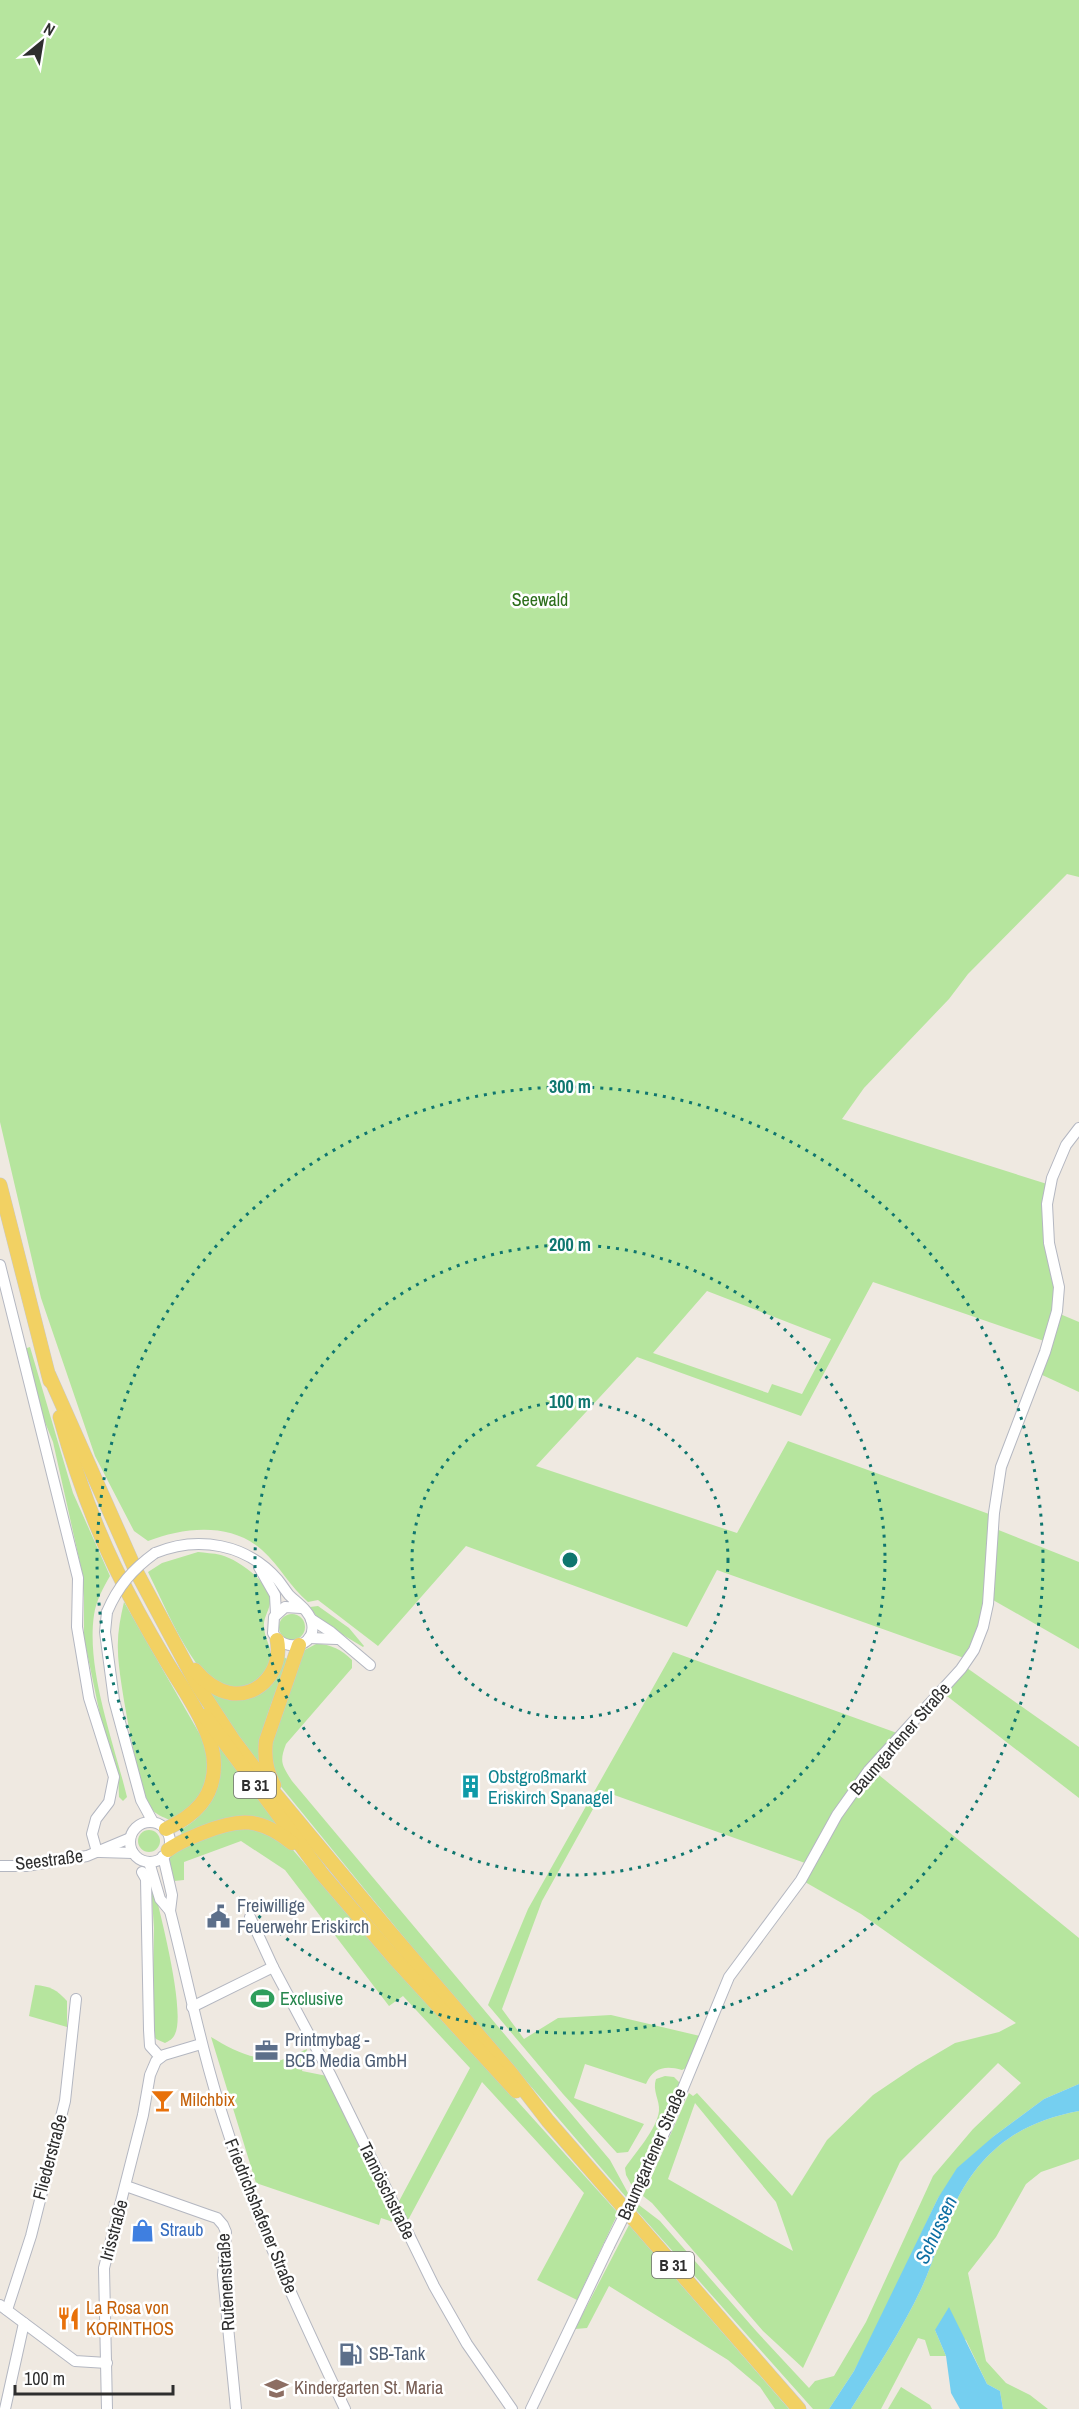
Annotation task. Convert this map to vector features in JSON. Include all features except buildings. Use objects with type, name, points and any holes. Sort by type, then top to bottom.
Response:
[{"type":"main road","name":"B 31","points":[[0,1185],[68,1448],[100,1533],[137,1609],[188,1696],[322,1874],[504,2080],[548,2121]]},
{"type":"main road","name":"B 31","points":[[49,1375],[136,1571],[196,1683],[234,1741],[390,1932],[511,2073],[548,2121],[799,2409]]},
{"type":"main road","points":[[168,1630],[192,1668],[201,1677],[212,1686],[231,1693],[243,1693],[264,1683],[275,1668],[278,1658],[277,1640]]},
{"type":"main road","points":[[295,1816],[272,1782],[265,1754],[273,1717],[304,1642]]},
{"type":"main road","points":[[166,1829],[191,1816],[205,1800],[212,1783],[213,1752],[188,1696]]},
{"type":"main road","points":[[166,1853],[177,1843],[218,1827],[235,1822],[256,1823],[275,1830],[283,1836],[322,1874]]},
{"type":"street","name":"Baumgartener Straße","points":[[531,2409],[667,2127],[729,1977],[801,1880],[837,1815],[869,1770],[961,1669],[974,1650],[983,1627],[988,1604],[994,1513],[1001,1467],[1045,1352],[1057,1311],[1059,1287],[1049,1243],[1047,1204],[1052,1178],[1066,1145],[1079,1128]]},
{"type":"street","points":[[0,1265],[78,1578],[77,1627],[87,1687],[114,1777],[109,1802],[96,1820],[92,1834],[97,1852]]},
{"type":"street","points":[[153,1822],[140,1824],[133,1830],[130,1838],[133,1853],[139,1859],[149,1862],[166,1853],[170,1841],[166,1829],[153,1822],[141,1800],[114,1700],[105,1638],[108,1611],[123,1582],[133,1570],[155,1553],[181,1544],[205,1543],[229,1547],[256,1562],[278,1580],[311,1619],[331,1632],[370,1665]]},
{"type":"street","points":[[256,1562],[275,1595],[276,1614],[272,1629],[277,1640],[287,1646],[337,1639]]},
{"type":"street","points":[[276,1614],[289,1606],[301,1608]]},
{"type":"street","points":[[304,1642],[312,1631],[311,1619]]},
{"type":"street","points":[[140,1824],[141,1800]]},
{"type":"street","name":"Seestraße","points":[[0,1866],[26,1866],[87,1856],[130,1838]]},
{"type":"street","name":"Seestraße","points":[[97,1852],[133,1853]]},
{"type":"street","name":"Friedrichshafener Straße","points":[[166,1853],[172,1895],[170,1911],[201,2044],[225,2125],[257,2213],[345,2409]]},
{"type":"street","name":"Friedrichshafener Straße","points":[[149,1862],[160,1899],[170,1911]]},
{"type":"street","points":[[142,1872],[146,1879],[150,2046],[160,2057],[201,2044]]},
{"type":"street","name":"Tannöschstraße","points":[[250,1917],[434,2286],[467,2344],[512,2409]]},
{"type":"street","points":[[192,2007],[273,1967]]},
{"type":"street","name":"Fliederstraße","points":[[3,2307],[31,2236],[65,2101],[76,1999]]},
{"type":"street","name":"Irisstraße","points":[[107,2409],[104,2268],[146,2106],[150,2075],[160,2057]]},
{"type":"street","name":"Rutenenstraße","points":[[126,2186],[217,2218],[223,2225],[226,2232],[223,2275],[236,2409]]},
{"type":"street","points":[[3,2307],[75,2361],[107,2362]]},
{"type":"street","points":[[5,2409],[24,2323]]},
{"type":"green space","name":"Seewald","points":[[0,0],[1079,0],[1079,877],[1067,874],[968,974],[949,999],[864,1088],[842,1119],[1047,1184],[1055,1293],[1053,1315],[1044,1341],[873,1282],[801,1416],[637,1357],[536,1466],[737,1533],[788,1441],[989,1514],[984,1598],[980,1624],[964,1658],[717,1570],[687,1627],[466,1546],[378,1646],[318,1600],[308,1602],[262,1550],[250,1541],[222,1531],[192,1530],[148,1541],[134,1531],[95,1456],[41,1298],[0,1122]],"holes":[[[707,1291],[831,1339],[802,1394],[772,1384],[768,1393],[653,1353]]]},
{"type":"green space","points":[[1060,1314],[1079,1322],[1079,1392],[1040,1374]]},
{"type":"green space","points":[[30,1347],[73,1493],[110,1576],[102,1590],[94,1615],[94,1659],[97,1683],[127,1797],[123,1801],[119,1797],[118,1772],[104,1734],[84,1638],[84,1597],[80,1563],[53,1442],[40,1410],[24,1349]]},
{"type":"green space","points":[[996,1529],[1079,1562],[1079,1649],[993,1600]]},
{"type":"green space","points":[[198,1552],[221,1555],[235,1561],[258,1578],[268,1592],[270,1603],[264,1626],[271,1657],[264,1674],[250,1684],[241,1687],[222,1686],[205,1674],[195,1662],[177,1631],[148,1572],[162,1563]]},
{"type":"green space","points":[[124,1602],[210,1752],[211,1768],[198,1803],[170,1820],[160,1816],[151,1808],[141,1780],[130,1733],[118,1652],[119,1627]]},
{"type":"green space","points":[[318,1606],[349,1628],[364,1646],[320,1621],[310,1607]]},
{"type":"green space","points":[[292,1614],[301,1618],[305,1627],[301,1636],[292,1640],[283,1636],[279,1627],[283,1618]]},
{"type":"green space","points":[[316,1644],[331,1646],[340,1651],[352,1660],[352,1668],[286,1744],[282,1759],[286,1771],[610,2160],[628,2193],[626,2197],[424,1962],[278,1783],[269,1760],[270,1744],[301,1652]]},
{"type":"green space","points":[[673,1652],[897,1733],[845,1795],[805,1863],[603,1791],[542,1901],[502,2009],[524,2039],[558,2018],[611,2015],[700,2036],[686,2068],[682,2070],[660,2069],[652,2074],[646,2084],[585,2064],[574,2098],[644,2124],[628,2152],[617,2153],[563,2094],[488,2005],[528,1909]]},
{"type":"green space","points":[[284,1657],[287,1659],[266,1719],[260,1765],[205,1689],[236,1699]]},
{"type":"green space","points":[[967,1668],[1079,1747],[1079,1798],[943,1693]]},
{"type":"green space","points":[[219,1746],[283,1829],[274,1824],[182,1835],[180,1830],[201,1814],[214,1795],[220,1772]]},
{"type":"green space","points":[[874,1771],[1079,1938],[1079,2084],[1044,2099],[994,2136],[938,2198],[854,2371],[829,2409],[813,2409],[636,2210],[639,2205],[660,2221],[809,2388],[815,2381],[834,2376],[866,2322],[933,2176],[973,2129],[1021,2083],[998,2063],[900,2162],[803,2368],[763,2331],[652,2203],[643,2196],[689,2093],[693,2096],[697,2093],[792,2196],[827,2140],[873,2095],[955,2043],[999,2032],[1016,2023],[861,1914],[805,1882],[842,1814]],"holes":[[[695,2103],[776,2202],[793,2251],[668,2179]]]},
{"type":"green space","points":[[249,1826],[287,1843],[397,1971],[457,2034],[618,2213],[577,2300],[537,2280],[584,2193],[482,2082],[407,2222],[397,2205],[470,2068],[403,1996],[389,2006],[285,1870],[241,1841],[184,1862],[184,1880],[174,1881],[169,1861],[182,1846],[216,1831]]},
{"type":"green space","points":[[145,1830],[153,1830],[160,1837],[160,1845],[153,1852],[145,1852],[138,1845],[138,1837]]},
{"type":"green space","points":[[151,1884],[153,1884],[166,1938],[177,2005],[178,2022],[175,2034],[165,2043],[156,2039],[152,2033],[154,1928]]},
{"type":"green space","points":[[35,1985],[53,1989],[67,2001],[67,2027],[29,2016]]},
{"type":"green space","points":[[211,2037],[243,2053],[260,2058],[278,2057],[279,2061],[307,2049],[302,2071],[327,2076],[396,2219],[393,2222],[381,2218],[379,2225],[256,2183]]},
{"type":"green space","points":[[665,2076],[674,2077],[680,2083],[632,2186],[625,2168],[654,2125],[659,2111],[655,2083],[656,2079]]},
{"type":"green space","points":[[1079,2111],[1079,2159],[1041,2172],[1026,2184],[996,2237],[968,2273],[986,2361],[1006,2383],[1030,2395],[1048,2409],[1003,2409],[1000,2391],[987,2384],[966,2340],[935,2330],[946,2356],[930,2356],[925,2340],[918,2338],[881,2409],[851,2409],[914,2303],[949,2216],[976,2170],[989,2155],[1020,2131],[1057,2116]]},
{"type":"green space","points":[[629,2225],[789,2409],[775,2409],[760,2387],[728,2360],[609,2286],[587,2328],[575,2329]]},
{"type":"green space","points":[[901,2387],[930,2405],[932,2409],[888,2409]]},
{"type":"water","name":"Schussen","points":[[1079,2084],[1079,2111],[1057,2116],[1020,2131],[989,2155],[976,2170],[949,2216],[914,2303],[879,2364],[851,2409],[829,2409],[854,2371],[938,2198],[957,2168],[994,2136],[1044,2099]]},
{"type":"water","points":[[949,2307],[987,2384],[1000,2391],[1003,2409],[960,2409],[951,2393],[946,2356],[935,2330]]},
{"type":"place","name":"Obstgroßmarkt Eriskirch Spanagel","points":[[470,1787]]},
{"type":"place","name":"Freiwillige Feuerwehr Eriskirch","points":[[219,1916]]},
{"type":"place","name":"Exclusive","points":[[262,1999]]},
{"type":"place","name":"Printmybag - BCB Media GmbH","points":[[267,2050]]},
{"type":"place","name":"Milchbix","points":[[162,2100]]},
{"type":"place","name":"Straub","points":[[142,2230]]},
{"type":"place","name":"La Rosa von KORINTHOS","points":[[68,2318]]},
{"type":"place","name":"SB-Tank","points":[[351,2354]]},
{"type":"place","name":"Kindergarten St. Maria","points":[[276,2388]]}]
